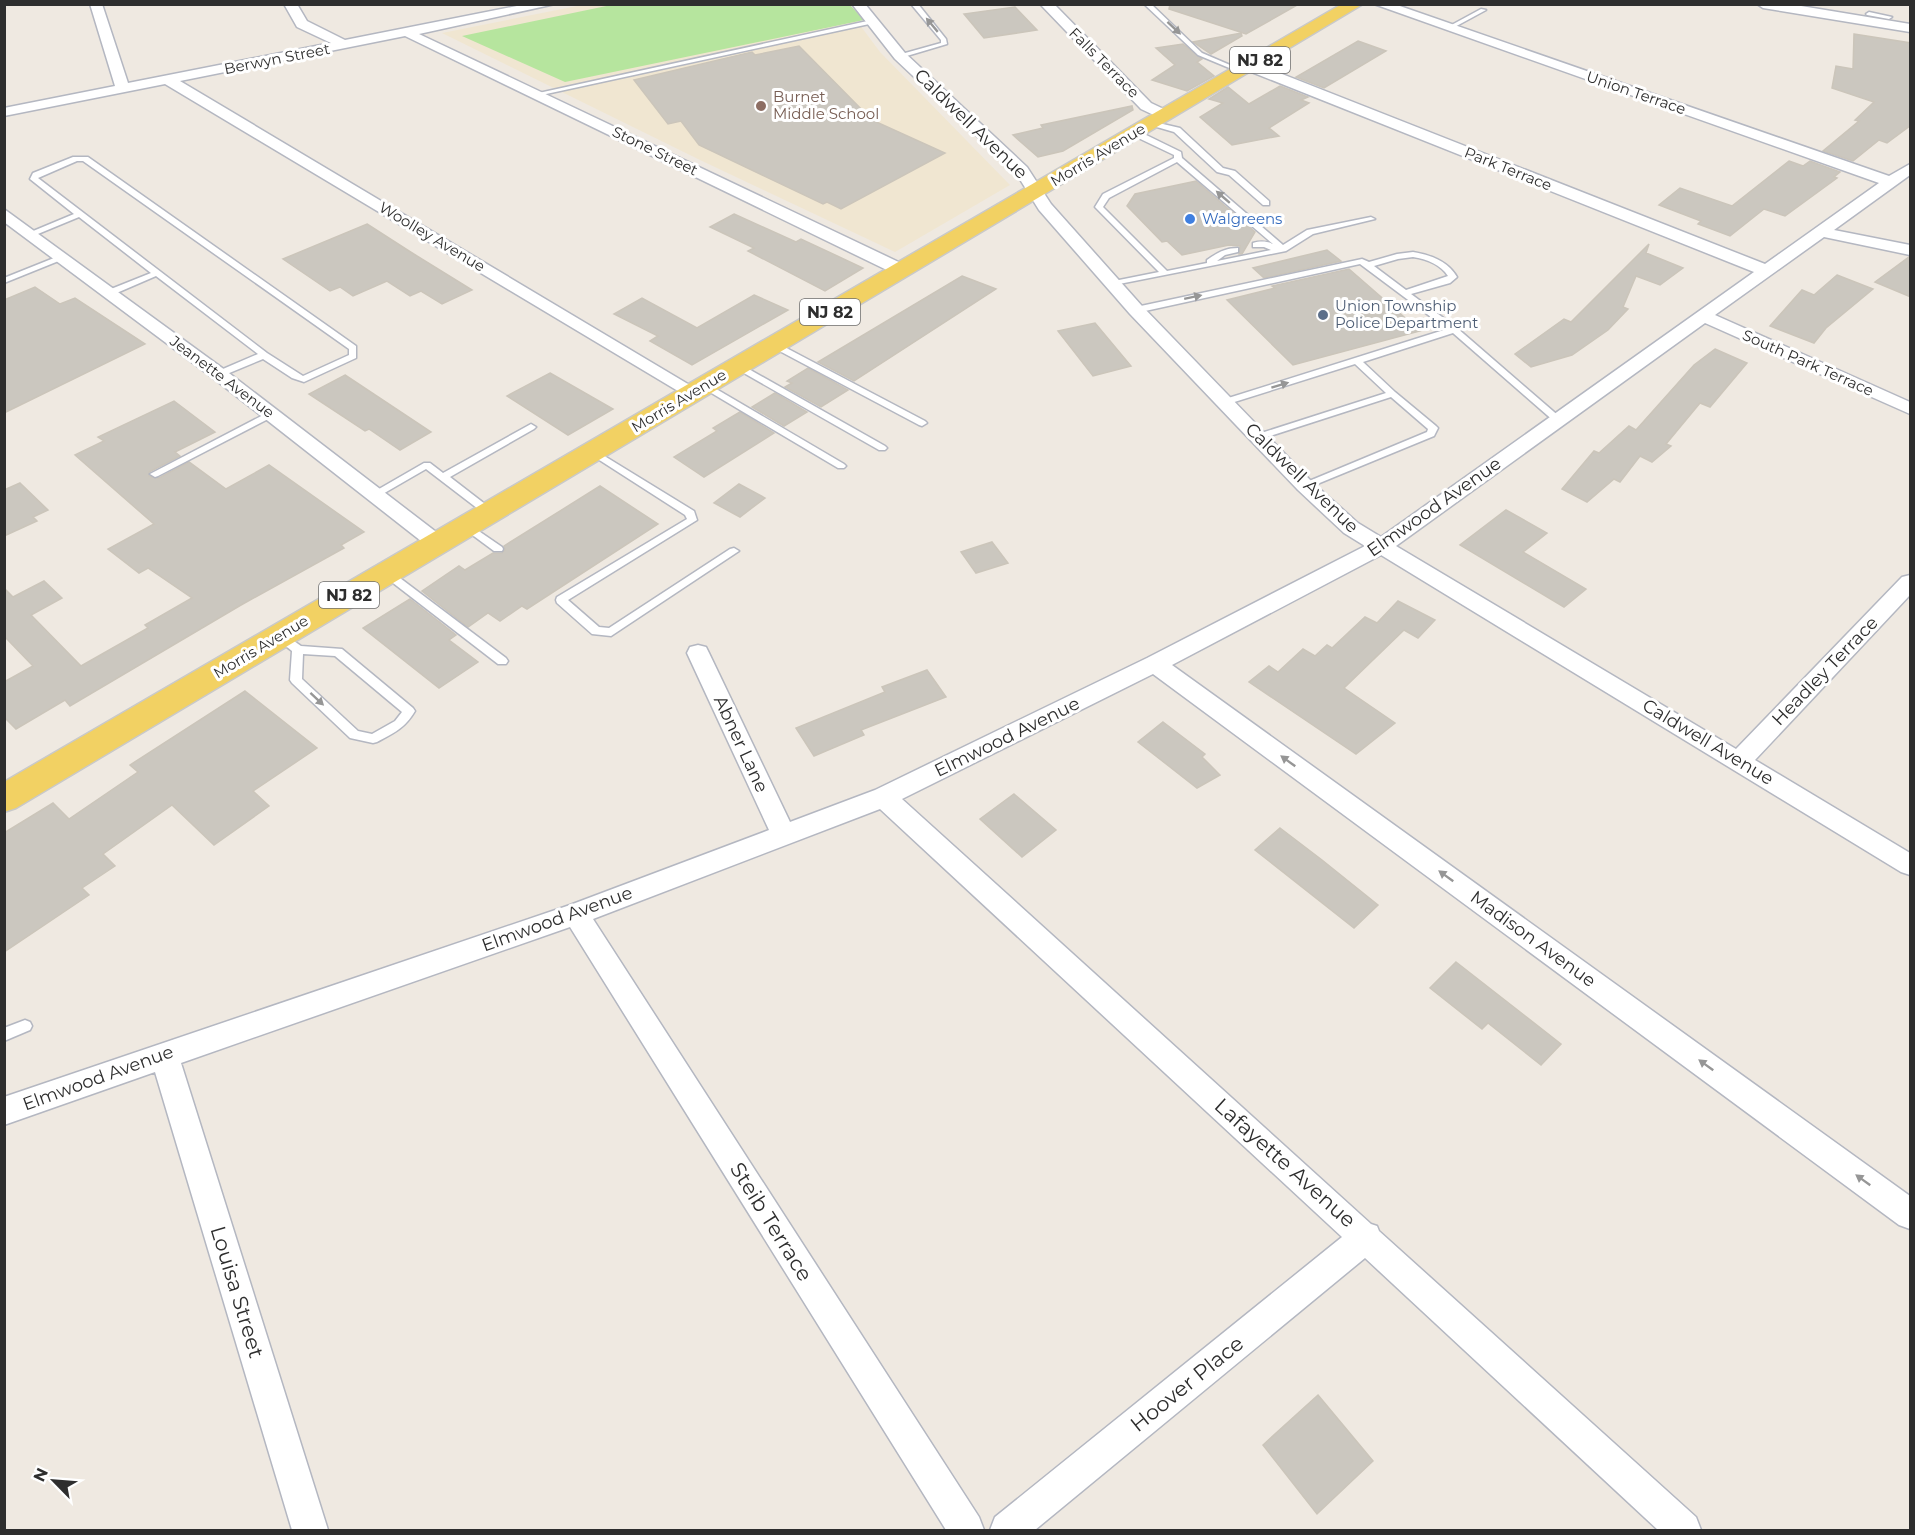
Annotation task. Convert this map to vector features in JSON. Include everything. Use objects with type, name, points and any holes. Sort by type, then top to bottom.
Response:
[{"type":"main road","name":"Morris Avenue","points":[[4,799],[289,643],[388,573],[437,543],[1355,4]]},
{"type":"street","points":[[96,4],[123,89]]},
{"type":"street","points":[[290,4],[302,24],[344,45]]},
{"type":"street","name":"Berwyn Street","points":[[4,112],[408,33],[490,10],[549,4]]},
{"type":"street","name":"Caldwell Avenue","points":[[858,4],[900,56],[1022,170],[1045,207],[1136,310],[1305,486],[1351,528],[1911,864]]},
{"type":"street","name":"Falls Terrace","points":[[1046,4],[1146,106],[1151,124]]},
{"type":"street","name":"Union Terrace","points":[[1380,4],[1892,182]]},
{"type":"street","points":[[1763,4],[1869,18],[1889,18],[1911,28]]},
{"type":"street","name":"Stone Street","points":[[408,33],[902,270]]},
{"type":"street","name":"Park Terrace","points":[[1245,68],[1767,271]]},
{"type":"street","name":"Woolley Avenue","points":[[170,81],[700,389]]},
{"type":"street","name":"Elmwood Avenue","points":[[4,1111],[576,914],[784,836],[884,797],[1155,664],[1380,547],[1911,168]]},
{"type":"street","name":"Jeanette Avenue","points":[[4,214],[377,493],[437,543]]},
{"type":"street","points":[[1821,232],[1911,250]]},
{"type":"street","name":"South Park Terrace","points":[[1705,317],[1911,409]]},
{"type":"street","name":"Headley Terrace","points":[[1740,760],[1911,582]]},
{"type":"street","name":"Abner Lane","points":[[698,653],[784,836]]},
{"type":"street","name":"Madison Avenue","points":[[1155,664],[1911,1214]]},
{"type":"street","name":"Lafayette Avenue","points":[[884,797],[1683,1530]]},
{"type":"street","name":"Steib Terrace","points":[[576,914],[966,1530]]},
{"type":"street","name":"Louisa Street","points":[[164,1054],[310,1530]]},
{"type":"street","name":"Hoover Place","points":[[1008,1530],[1366,1237]]},
{"type":"lane","points":[[900,56],[944,44],[945,40],[914,4]]},
{"type":"lane","points":[[1147,4],[1200,54],[1245,68]]},
{"type":"lane","points":[[1869,18],[1870,4]]},
{"type":"lane","points":[[1449,28],[1483,10]]},
{"type":"lane","points":[[537,94],[872,22]]},
{"type":"lane","points":[[1151,124],[1178,154],[1178,159],[1281,249]]},
{"type":"lane","points":[[1151,124],[1177,130],[1220,170],[1232,173],[1266,203]]},
{"type":"lane","points":[[76,159],[85,159],[353,348],[353,356],[304,378],[295,376],[264,355],[80,214],[34,179],[36,175],[76,159]]},
{"type":"lane","points":[[1165,273],[1099,207],[1106,196],[1178,159]]},
{"type":"lane","points":[[30,234],[80,214]]},
{"type":"lane","points":[[1112,284],[1281,249],[1310,232],[1371,219]]},
{"type":"lane","points":[[1256,245],[1265,244],[1281,249]]},
{"type":"lane","points":[[1207,265],[1222,253],[1235,250]]},
{"type":"lane","points":[[1136,310],[1408,254],[1429,257],[1451,271],[1453,277],[1447,281],[1406,293]]},
{"type":"lane","points":[[4,281],[62,258]]},
{"type":"lane","points":[[1365,263],[1454,330],[1558,420]]},
{"type":"lane","points":[[109,293],[157,273]]},
{"type":"lane","points":[[1224,402],[1358,362],[1454,330]]},
{"type":"lane","points":[[775,345],[922,423]]},
{"type":"lane","points":[[219,374],[264,355]]},
{"type":"lane","points":[[1305,486],[1431,434],[1433,428],[1358,362]]},
{"type":"lane","points":[[738,366],[882,448]]},
{"type":"lane","points":[[700,389],[841,466]]},
{"type":"lane","points":[[1258,437],[1392,394]]},
{"type":"lane","points":[[155,474],[271,414]]},
{"type":"lane","points":[[443,477],[531,427]]},
{"type":"lane","points":[[593,452],[690,513],[692,520],[556,596],[596,631],[611,632],[734,551]]},
{"type":"lane","points":[[377,493],[428,465],[443,477],[478,519],[498,549]]},
{"type":"lane","points":[[388,573],[502,661]]},
{"type":"lane","points":[[289,643],[338,652],[409,711],[399,724],[373,739],[354,735],[296,680],[289,643]]},
{"type":"lane","points":[[4,1035],[25,1026]]},
{"type":"shaded area","name":"Burnet Middle School","points":[[582,5],[845,5],[880,52],[1010,185],[895,252],[700,160],[442,33]]},
{"type":"green space","points":[[616,4],[850,5],[864,20],[565,82],[462,36]]},
{"type":"building","points":[[1170,4],[1299,4],[1246,34],[1169,9]]},
{"type":"building","points":[[1015,7],[1037,30],[984,38],[964,14]]},
{"type":"building","points":[[1241,33],[1242,36],[1211,54],[1193,42]]},
{"type":"building","points":[[1854,34],[1911,43],[1911,125],[1887,143],[1879,140],[1853,161],[1823,151],[1859,121],[1855,120],[1874,102],[1832,88],[1836,66],[1853,69]]},
{"type":"building","points":[[1358,41],[1386,51],[1324,88],[1296,77]]},
{"type":"building","points":[[1183,44],[1202,59],[1197,62],[1214,76],[1187,91],[1152,80],[1175,65],[1156,48]]},
{"type":"building","points":[[799,46],[872,120],[945,153],[841,209],[827,202],[823,204],[699,145],[681,121],[668,124],[634,80],[752,52],[755,55]]},
{"type":"building","points":[[1280,86],[1308,97],[1301,100],[1309,103],[1269,128],[1279,136],[1232,145],[1200,117],[1223,103],[1209,99],[1228,87],[1249,104]]},
{"type":"building","points":[[1132,106],[1133,110],[1063,151],[1038,157],[1013,135],[1043,128],[1041,125]]},
{"type":"building","points":[[1789,161],[1803,166],[1810,161],[1840,172],[1834,177],[1837,178],[1785,216],[1764,209],[1730,236],[1698,224],[1701,221],[1659,205],[1680,188],[1732,206]]},
{"type":"building","name":"Walgreens","points":[[1196,181],[1255,232],[1242,254],[1239,254],[1240,246],[1229,245],[1182,255],[1167,241],[1162,242],[1127,206],[1135,194]]},
{"type":"building","points":[[734,214],[796,242],[801,239],[863,268],[825,291],[748,251],[754,248],[710,227]]},
{"type":"building","points":[[367,224],[472,290],[442,304],[421,291],[410,296],[387,281],[353,296],[340,287],[330,291],[283,259]]},
{"type":"building","points":[[1649,244],[1646,253],[1683,268],[1660,285],[1636,276],[1623,307],[1628,309],[1608,330],[1572,355],[1531,367],[1515,354],[1564,319],[1571,322]]},
{"type":"building","points":[[1327,250],[1341,261],[1264,278],[1253,268]]},
{"type":"building","points":[[1909,257],[1911,297],[1875,282]]},
{"type":"building","name":"Union Township Police Department","points":[[1349,269],[1420,331],[1293,365],[1227,300],[1275,288],[1272,286]]},
{"type":"building","points":[[1837,275],[1873,289],[1826,328],[1814,343],[1770,326],[1802,290],[1814,295]]},
{"type":"building","points":[[962,276],[996,289],[854,381],[818,362]]},
{"type":"building","points":[[35,287],[60,304],[75,298],[145,344],[4,413],[4,300]]},
{"type":"building","points":[[754,295],[788,310],[692,365],[650,341],[658,336],[614,314],[642,298],[697,328]]},
{"type":"building","points":[[1095,323],[1131,366],[1093,376],[1058,331]]},
{"type":"building","points":[[1715,349],[1747,363],[1710,407],[1700,403],[1666,444],[1671,446],[1652,462],[1640,456],[1620,482],[1614,479],[1587,502],[1562,489],[1594,451],[1599,453],[1629,426],[1636,430],[1694,365]]},
{"type":"building","points":[[808,368],[848,390],[821,407],[785,387],[792,383],[787,381]]},
{"type":"building","points":[[550,373],[613,409],[568,435],[507,396]]},
{"type":"building","points":[[345,375],[431,432],[400,450],[369,429],[365,431],[309,394]]},
{"type":"building","points":[[775,393],[807,412],[784,426],[752,407]]},
{"type":"building","points":[[174,401],[215,432],[175,452],[180,456],[149,472],[149,476],[159,478],[189,462],[226,489],[269,465],[364,532],[341,545],[344,548],[241,605],[70,706],[65,700],[16,729],[4,717],[4,682],[33,666],[4,636],[4,588],[13,597],[44,581],[62,598],[31,615],[81,666],[148,628],[145,625],[192,598],[148,568],[139,573],[108,549],[154,524],[75,455],[104,441],[98,437]]},
{"type":"building","points":[[740,412],[774,433],[704,477],[674,457],[717,431],[713,428]]},
{"type":"building","points":[[20,483],[48,510],[33,517],[37,521],[4,536],[4,490]]},
{"type":"building","points":[[739,484],[765,498],[740,517],[714,503]]},
{"type":"building","points":[[600,486],[658,524],[527,609],[522,606],[500,621],[488,613],[468,627],[422,591],[459,566],[465,570],[493,553],[502,553],[505,550],[504,546]]},
{"type":"building","points":[[1506,510],[1547,533],[1523,552],[1586,589],[1564,607],[1460,545]]},
{"type":"building","points":[[992,542],[1008,563],[976,573],[961,552]]},
{"type":"building","points":[[410,599],[456,635],[449,640],[478,662],[439,688],[363,628]]},
{"type":"building","points":[[1398,601],[1435,620],[1418,638],[1404,630],[1344,688],[1395,723],[1356,754],[1249,682],[1269,666],[1278,672],[1303,649],[1315,656],[1327,645],[1332,648],[1365,617],[1377,623]]},
{"type":"building","points":[[927,670],[946,697],[861,730],[864,735],[814,756],[796,728],[885,692],[882,687]]},
{"type":"building","points":[[245,691],[317,748],[253,791],[269,806],[214,845],[172,805],[103,854],[115,866],[82,888],[89,895],[4,952],[4,833],[53,803],[69,819],[138,772],[130,765]]},
{"type":"building","points":[[1163,722],[1205,754],[1202,757],[1220,775],[1197,788],[1138,742]]},
{"type":"building","points":[[1014,794],[1056,830],[1022,857],[980,819]]},
{"type":"building","points":[[1280,828],[1378,905],[1354,928],[1255,850]]},
{"type":"building","points":[[1456,962],[1561,1044],[1541,1065],[1488,1023],[1482,1029],[1430,988]]},
{"type":"building","points":[[1318,1395],[1373,1461],[1317,1514],[1263,1445]]},
{"type":"place","name":"Burnet Middle School","points":[[761,106]]},
{"type":"place","name":"Walgreens","points":[[1190,219]]},
{"type":"place","name":"Union Township Police Department","points":[[1323,315]]}]
